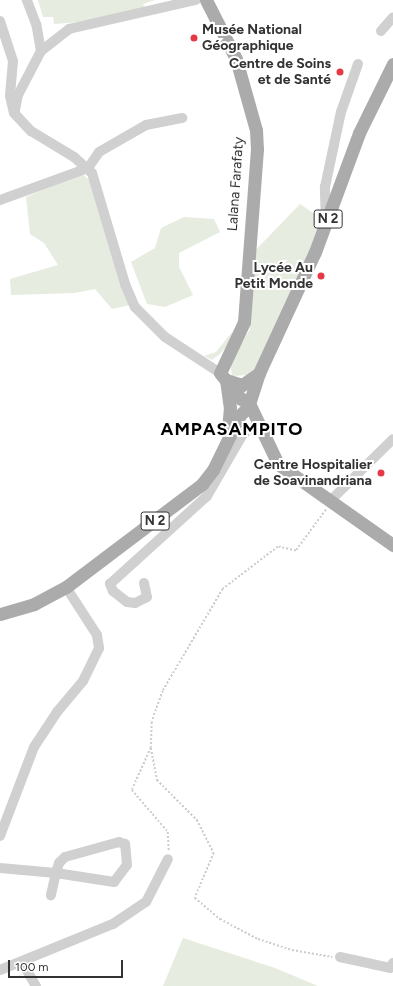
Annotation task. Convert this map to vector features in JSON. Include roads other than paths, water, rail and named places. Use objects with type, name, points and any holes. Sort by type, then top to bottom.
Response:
[{"type":"main road","name":"Lalana Farafaty","points":[[206,0],[236,59],[256,136],[244,322],[223,377]]},
{"type":"main road","name":"N 2","points":[[0,614],[34,604],[66,587],[202,484],[228,439],[242,405],[259,373],[326,222],[358,133],[392,64]]},
{"type":"main road","points":[[223,377],[242,385],[259,373]]},
{"type":"main road","points":[[256,429],[256,394],[259,373]]},
{"type":"main road","points":[[223,377],[278,464],[393,546]]},
{"type":"main road","points":[[223,377],[230,407],[228,439]]},
{"type":"main road","points":[[228,439],[240,425],[256,429]]},
{"type":"street","points":[[27,0],[36,24],[41,51]]},
{"type":"street","points":[[14,113],[18,94],[41,51],[69,28],[196,0]]},
{"type":"street","points":[[381,31],[393,17]]},
{"type":"street","points":[[0,21],[13,61],[10,96],[14,113],[31,131],[88,168],[100,191],[125,284],[136,307],[165,336],[223,377]]},
{"type":"street","points":[[326,222],[325,187],[341,112],[358,64]]},
{"type":"street","points":[[0,200],[88,168],[99,152],[146,125],[182,118]]},
{"type":"street","points":[[144,584],[147,597],[135,603],[127,602],[113,592],[110,584],[207,496],[231,458],[243,434],[256,429]]},
{"type":"street","points":[[330,501],[393,439]]},
{"type":"street","points":[[0,836],[34,747],[56,712],[83,681],[99,648],[97,635],[66,587]]},
{"type":"street","points":[[0,868],[56,873],[114,882],[127,865],[126,844],[119,842],[65,857],[56,873],[51,894]]},
{"type":"street","points":[[0,970],[113,924],[146,902],[168,859]]},
{"type":"street","points":[[340,957],[390,968],[393,963]]},
{"type":"street","points":[[22,962],[36,986]]},
{"type":"place","name":"Musée National Géographique","points":[[194,38]]},
{"type":"place","name":"Centre de Soins et de Santé","points":[[340,72]]},
{"type":"place","name":"Lycée Au Petit Monde","points":[[321,276]]},
{"type":"place","name":"Centre Hospitalier de Soavinandriana","points":[[381,473]]},
{"type":"district","name":"AMPASAMPITO","points":[[232,429]]}]
